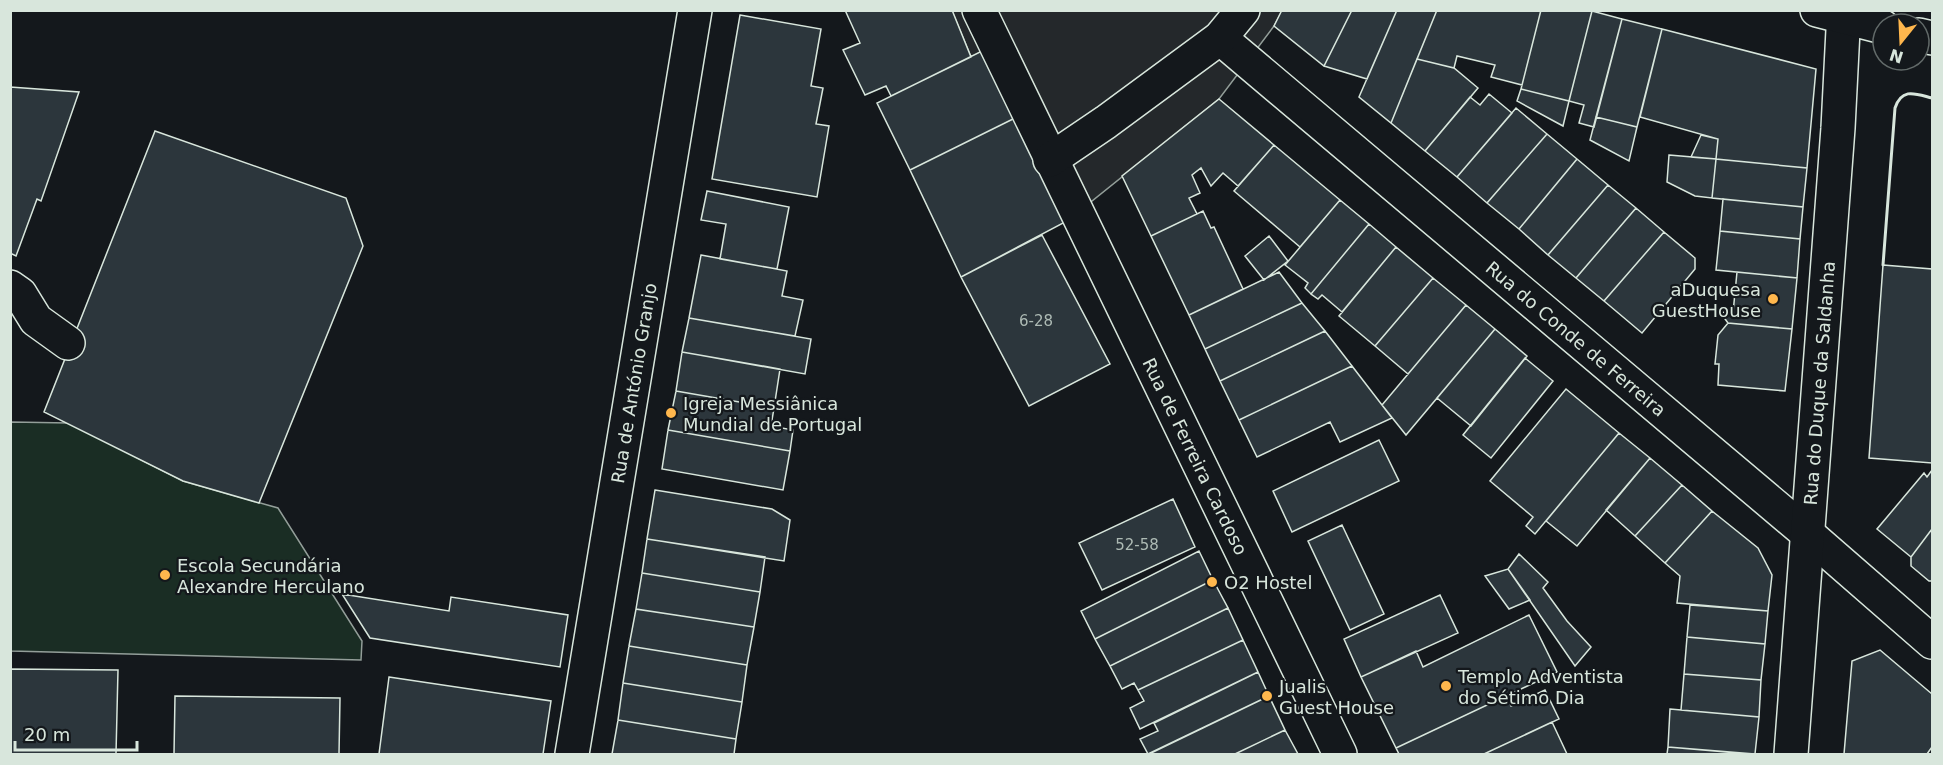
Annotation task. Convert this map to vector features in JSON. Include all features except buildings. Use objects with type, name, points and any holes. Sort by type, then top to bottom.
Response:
[{"type":"street","name":"Rua de António Granjo","points":[[572,754],[695,10]]},
{"type":"street","name":"Rua de Ferreira Cardoso","points":[[979,10],[1340,754]]},
{"type":"street","points":[[1050,159],[1101,126],[1220,38],[1243,10]]},
{"type":"street","points":[[1835,13],[1871,24]]},
{"type":"street","name":"Rua do Duque da Saldanha","points":[[1791,754],[1838,128],[1835,13]]},
{"type":"street","name":"Rua do Conde de Ferreira","points":[[1220,38],[1808,534],[1932,642]]},
{"type":"street","points":[[10,287],[20,294],[36,320],[68,343]]},
{"type":"green space","name":"Escola Secundária Alexandre Herculano","points":[[11,422],[69,423],[183,481],[278,508],[362,641],[361,660],[11,651]]},
{"type":"shaded area","points":[[952,11],[1282,11],[1274,26],[1219,99],[1067,221],[971,57]]},
{"type":"wall","points":[[1883,265],[1895,108],[1901,97],[1906,95],[1915,94],[1932,98]]},
{"type":"place","name":"aDuquesa GuestHouse","points":[[1773,299]]},
{"type":"place","name":"Igreja Messiânica Mundial de Portugal","points":[[671,413]]},
{"type":"place","name":"Escola Secundária Alexandre Herculano","points":[[165,575]]},
{"type":"place","name":"O2 Hostel","points":[[1212,582]]},
{"type":"place","name":"Templo Adventista do Sétimo Dia","points":[[1446,686]]},
{"type":"place","name":"Jualis Guest House","points":[[1267,696]]}]
